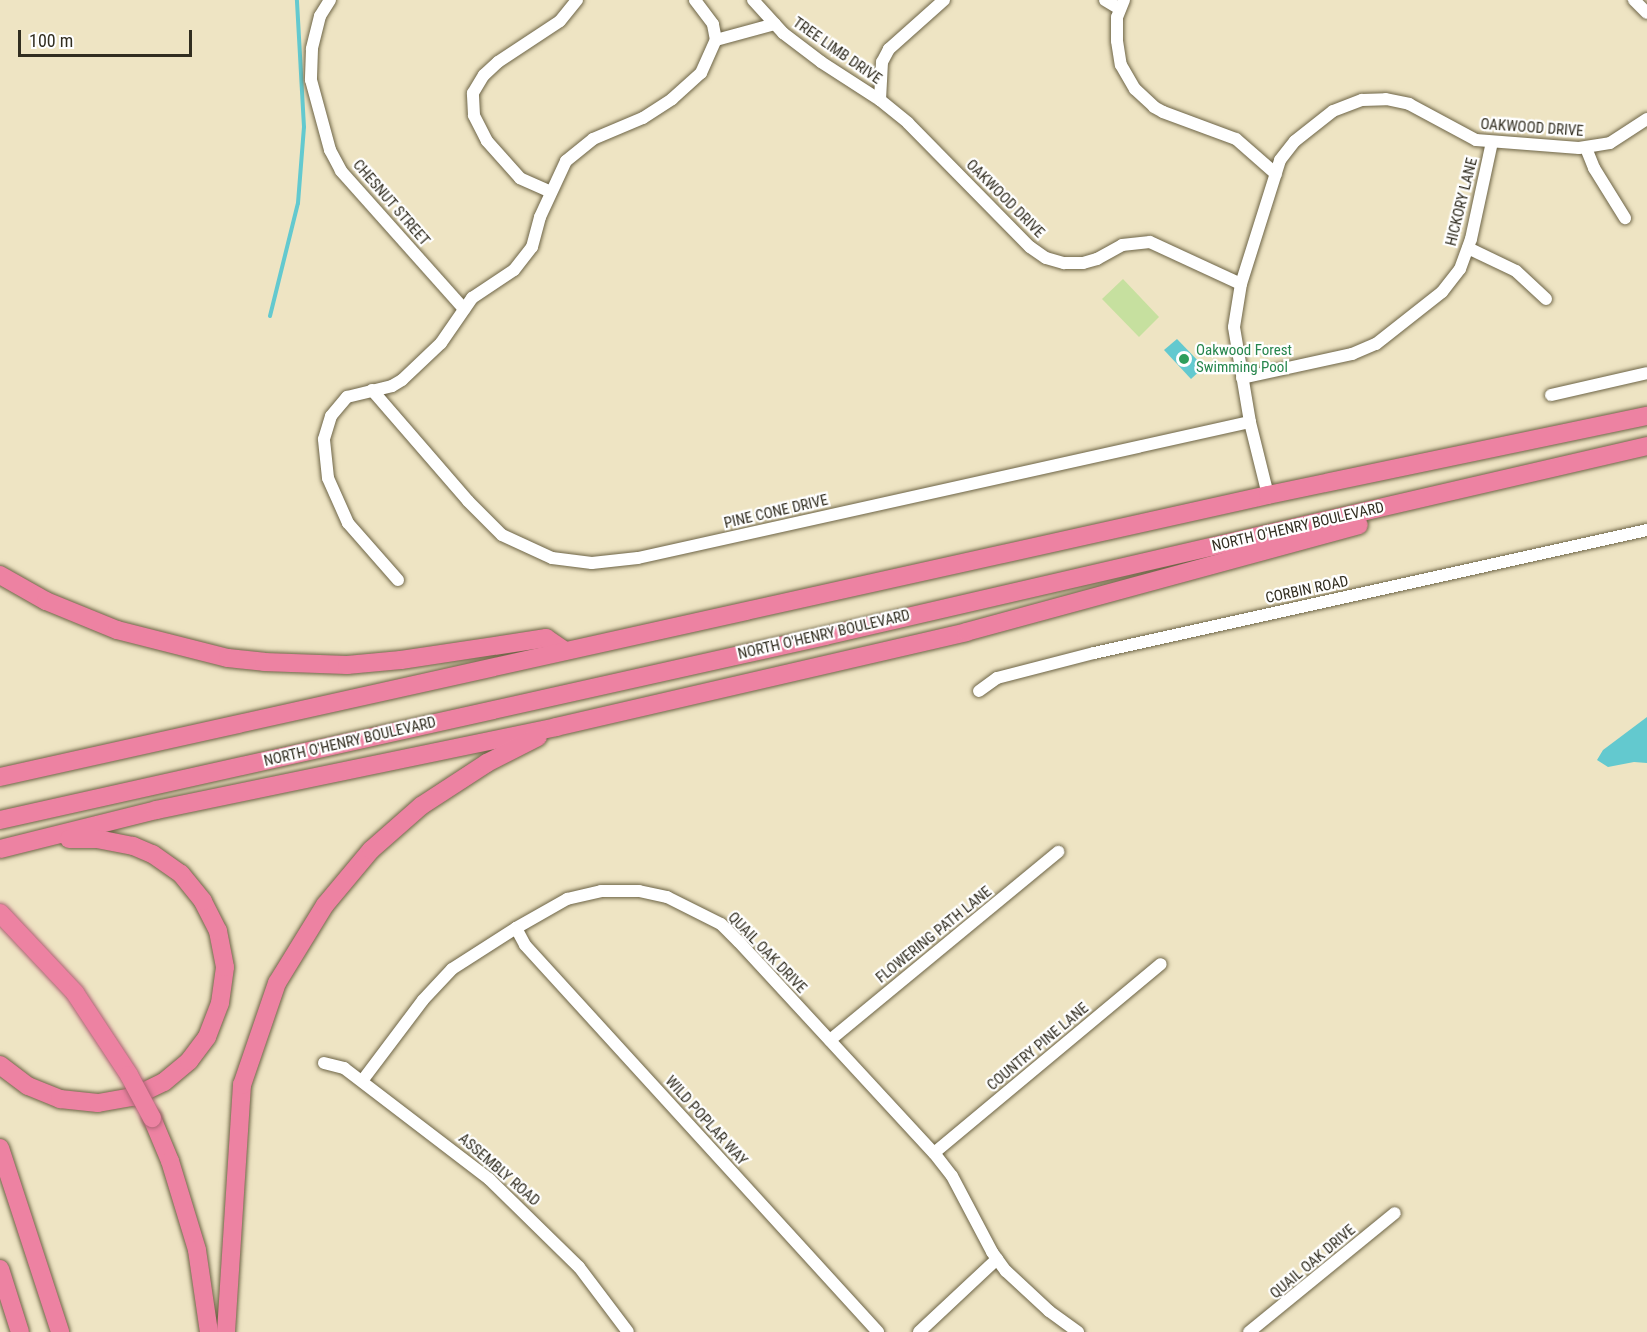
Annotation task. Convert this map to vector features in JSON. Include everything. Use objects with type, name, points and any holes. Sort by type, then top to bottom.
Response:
[{"type":"highway","points":[[0,777],[1268,495],[1647,416]]},
{"type":"highway","name":"NORTH O'HENRY BOULEVARD","points":[[0,820],[1647,446]]},
{"type":"highway","points":[[0,849],[156,810],[556,727],[966,632],[1366,523],[1492,483]]},
{"type":"highway","points":[[0,575],[46,601],[117,630],[228,658],[274,663],[347,664],[400,660],[546,638],[565,651]]},
{"type":"highway","points":[[226,1332],[242,1085],[277,982],[325,904],[386,836],[421,806],[451,786],[556,727]]},
{"type":"highway","points":[[0,1065],[28,1086],[60,1099],[98,1103],[133,1097],[164,1082],[198,1051],[214,1021],[224,986],[223,948],[212,916],[193,887],[167,863],[152,854],[116,841],[88,839],[32,842]]},
{"type":"highway","points":[[0,913],[75,993],[129,1075],[152,1118],[173,1172],[197,1250],[209,1332]]},
{"type":"highway","points":[[0,1148],[60,1332]]},
{"type":"highway","points":[[0,1269],[20,1332]]},
{"type":"street","name":"CHESNUT STREET","points":[[330,0],[320,16],[312,49],[311,80],[330,150],[341,171],[464,309]]},
{"type":"street","points":[[551,192],[520,178],[487,141],[474,115],[473,93],[484,75],[498,62],[560,21],[577,0]]},
{"type":"street","points":[[398,580],[348,523],[328,478],[324,439],[331,416],[346,397],[392,386],[402,380],[441,343],[472,298],[514,270],[532,248],[540,217],[566,161],[592,139],[643,118],[672,99],[701,73],[716,40],[713,24],[695,0]]},
{"type":"street","name":"TREE LIMB DRIVE","points":[[753,0],[775,24],[821,62],[880,100],[923,138]]},
{"type":"street","points":[[880,100],[882,62],[889,49],[944,0]]},
{"type":"street","points":[[1105,0],[1122,4],[1116,32],[1119,56],[1135,89],[1154,107],[1163,112],[1236,139],[1276,174]]},
{"type":"street","points":[[1634,0],[1647,13]]},
{"type":"street","points":[[716,40],[775,24]]},
{"type":"street","name":"OAKWOOD DRIVE","points":[[1268,495],[1250,422],[1234,327],[1241,284],[1280,160],[1309,127],[1333,111],[1362,100],[1386,99],[1409,104],[1476,140],[1586,148],[1610,142],[1647,119]]},
{"type":"street","name":"OAKWOOD DRIVE","points":[[923,138],[1030,248],[1046,258],[1064,263],[1083,263],[1122,244],[1150,242],[1241,284]]},
{"type":"street","name":"HICKORY LANE","points":[[1242,378],[1352,354],[1376,344],[1442,292],[1460,269],[1468,248],[1492,142]]},
{"type":"street","points":[[1586,148],[1594,168],[1625,218]]},
{"type":"street","points":[[1468,248],[1516,271],[1546,299]]},
{"type":"street","points":[[1551,394],[1647,373]]},
{"type":"street","name":"PINE CONE DRIVE","points":[[372,390],[468,501],[502,535],[552,558],[592,563],[638,558],[1250,422]]},
{"type":"street","name":"CORBIN ROAD","points":[[979,691],[997,678],[1094,652],[1647,530]]},
{"type":"street","name":"FLOWERING PATH LANE","points":[[830,1040],[1058,852]]},
{"type":"street","name":"QUAIL OAK DRIVE","points":[[362,1081],[423,1000],[452,969],[516,928],[567,899],[601,891],[639,891],[667,897],[721,924],[934,1153],[969,1204],[997,1259],[1049,1311],[1077,1332]]},
{"type":"street","name":"WILD POPLAR WAY","points":[[516,928],[525,945],[878,1332]]},
{"type":"street","name":"COUNTRY PINE LANE","points":[[934,1153],[1161,964]]},
{"type":"street","name":"ASSEMBLY ROAD","points":[[324,1063],[337,1064],[362,1081],[457,1153],[520,1207],[579,1267],[628,1332]]},
{"type":"street","name":"QUAIL OAK DRIVE","points":[[1249,1332],[1395,1213]]},
{"type":"street","points":[[919,1332],[997,1259]]},
{"type":"green space","points":[[1123,279],[1159,317],[1139,337],[1102,299]]},
{"type":"water","name":"Oakwood Forest Swimming Pool","points":[[1177,339],[1204,367],[1191,379],[1164,350]]},
{"type":"water","points":[[1647,717],[1647,763],[1634,762],[1608,767],[1597,760],[1603,750]]},
{"type":"waterway","points":[[270,316],[298,203],[304,127],[297,0]]},
{"type":"place","name":"Oakwood Forest Swimming Pool","points":[[1184,359]]}]
